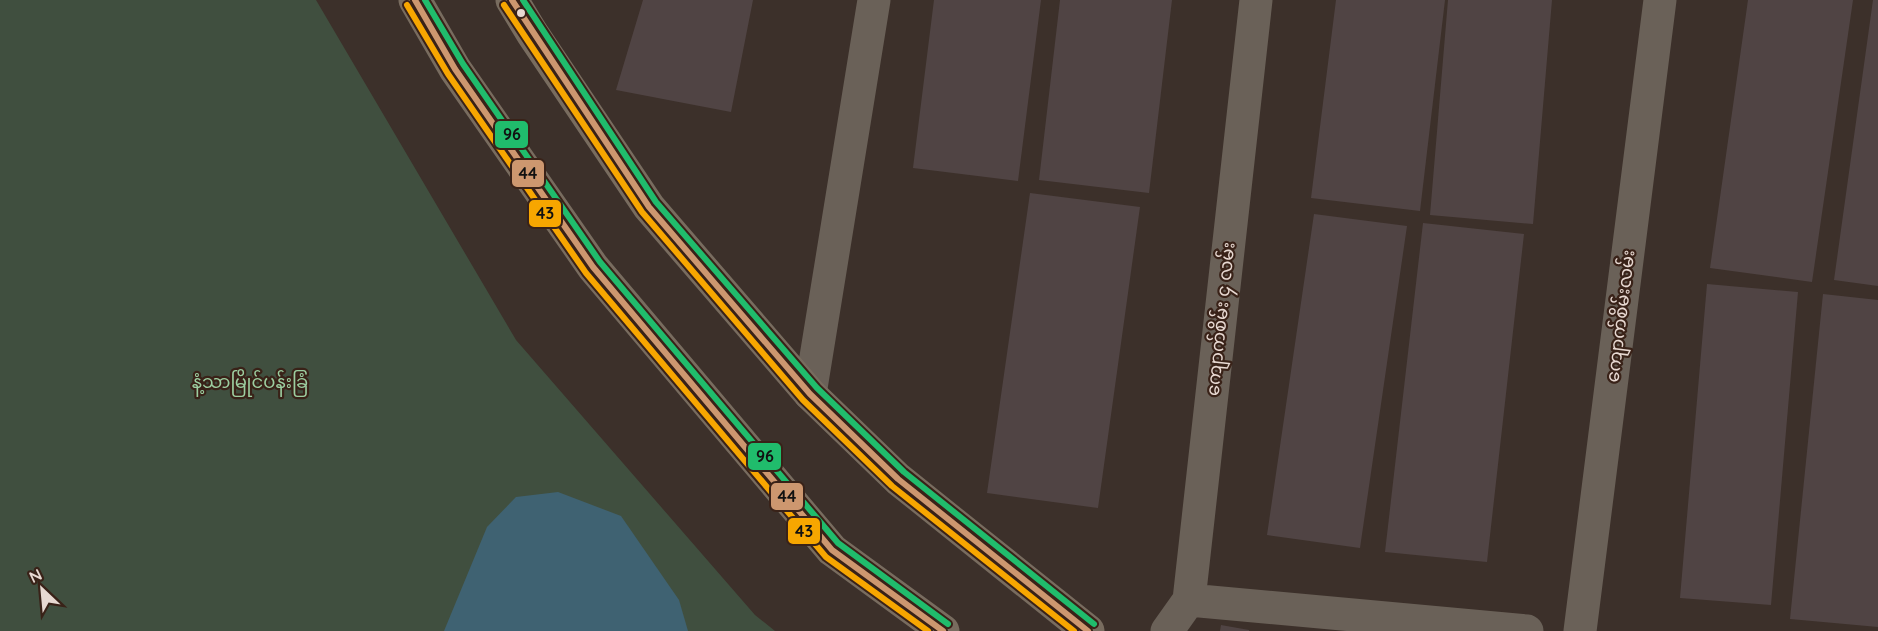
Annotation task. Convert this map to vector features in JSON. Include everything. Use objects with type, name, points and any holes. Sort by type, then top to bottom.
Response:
[{"type":"highway","points":[[414,0],[455,69],[600,276],[832,550],[943,631]]},
{"type":"highway","points":[[512,0],[649,207],[810,394],[898,479],[1088,631]]},
{"type":"street","points":[[810,394],[874,0]]},
{"type":"street","name":"ကျောက်စိမ်း ၄ လမ်း","points":[[1167,631],[1189,600],[1256,0]]},
{"type":"street","name":"ကျောက်စိမ်းလမ်း","points":[[1580,631],[1660,0]]},
{"type":"street","points":[[1189,600],[1527,631]]},
{"type":"green space","name":"နံ့သာမြိုင်ပန်းခြံ","points":[[0,0],[316,0],[516,340],[755,615],[775,631],[0,631]]},
{"type":"water","points":[[558,492],[621,516],[679,600],[688,631],[444,631],[487,527],[516,497]]},
{"type":"building","points":[[643,0],[753,0],[731,112],[616,90]]},
{"type":"building","points":[[934,0],[1041,0],[1018,181],[913,168]]},
{"type":"building","points":[[1060,0],[1172,0],[1149,193],[1039,180]]},
{"type":"building","points":[[1336,0],[1445,0],[1420,211],[1311,198]]},
{"type":"building","points":[[1448,0],[1552,0],[1533,224],[1430,215]]},
{"type":"building","points":[[1748,0],[1853,0],[1812,282],[1710,268]]},
{"type":"building","points":[[1873,0],[1878,0],[1878,286],[1834,280]]},
{"type":"building","points":[[1030,193],[1140,207],[1098,508],[987,493]]},
{"type":"building","points":[[1314,214],[1407,226],[1360,548],[1267,535]]},
{"type":"building","points":[[1423,223],[1524,234],[1487,562],[1385,552]]},
{"type":"building","points":[[1707,284],[1798,292],[1771,605],[1680,598]]},
{"type":"building","points":[[1823,294],[1878,300],[1878,627],[1790,619]]},
{"type":"building","points":[[1221,625],[1249,630],[1249,631],[1220,631]]},
{"type":"transit line","name":"44","points":[[415,0],[455,69],[593,267],[832,550],[943,631]]},
{"type":"transit line","name":"96","points":[[425,0],[463,64],[600,262],[838,543],[948,624]]},
{"type":"transit line","name":"44","points":[[512,0],[649,207],[810,394],[898,479],[1088,631]]},
{"type":"transit line","name":"96","points":[[523,0],[656,202],[817,388],[904,472],[1094,624]]},
{"type":"transit line","name":"43","points":[[407,5],[448,74],[586,273],[826,557],[928,631]]},
{"type":"transit line","name":"43","points":[[504,5],[642,212],[803,400],[892,486],[1074,631]]}]
